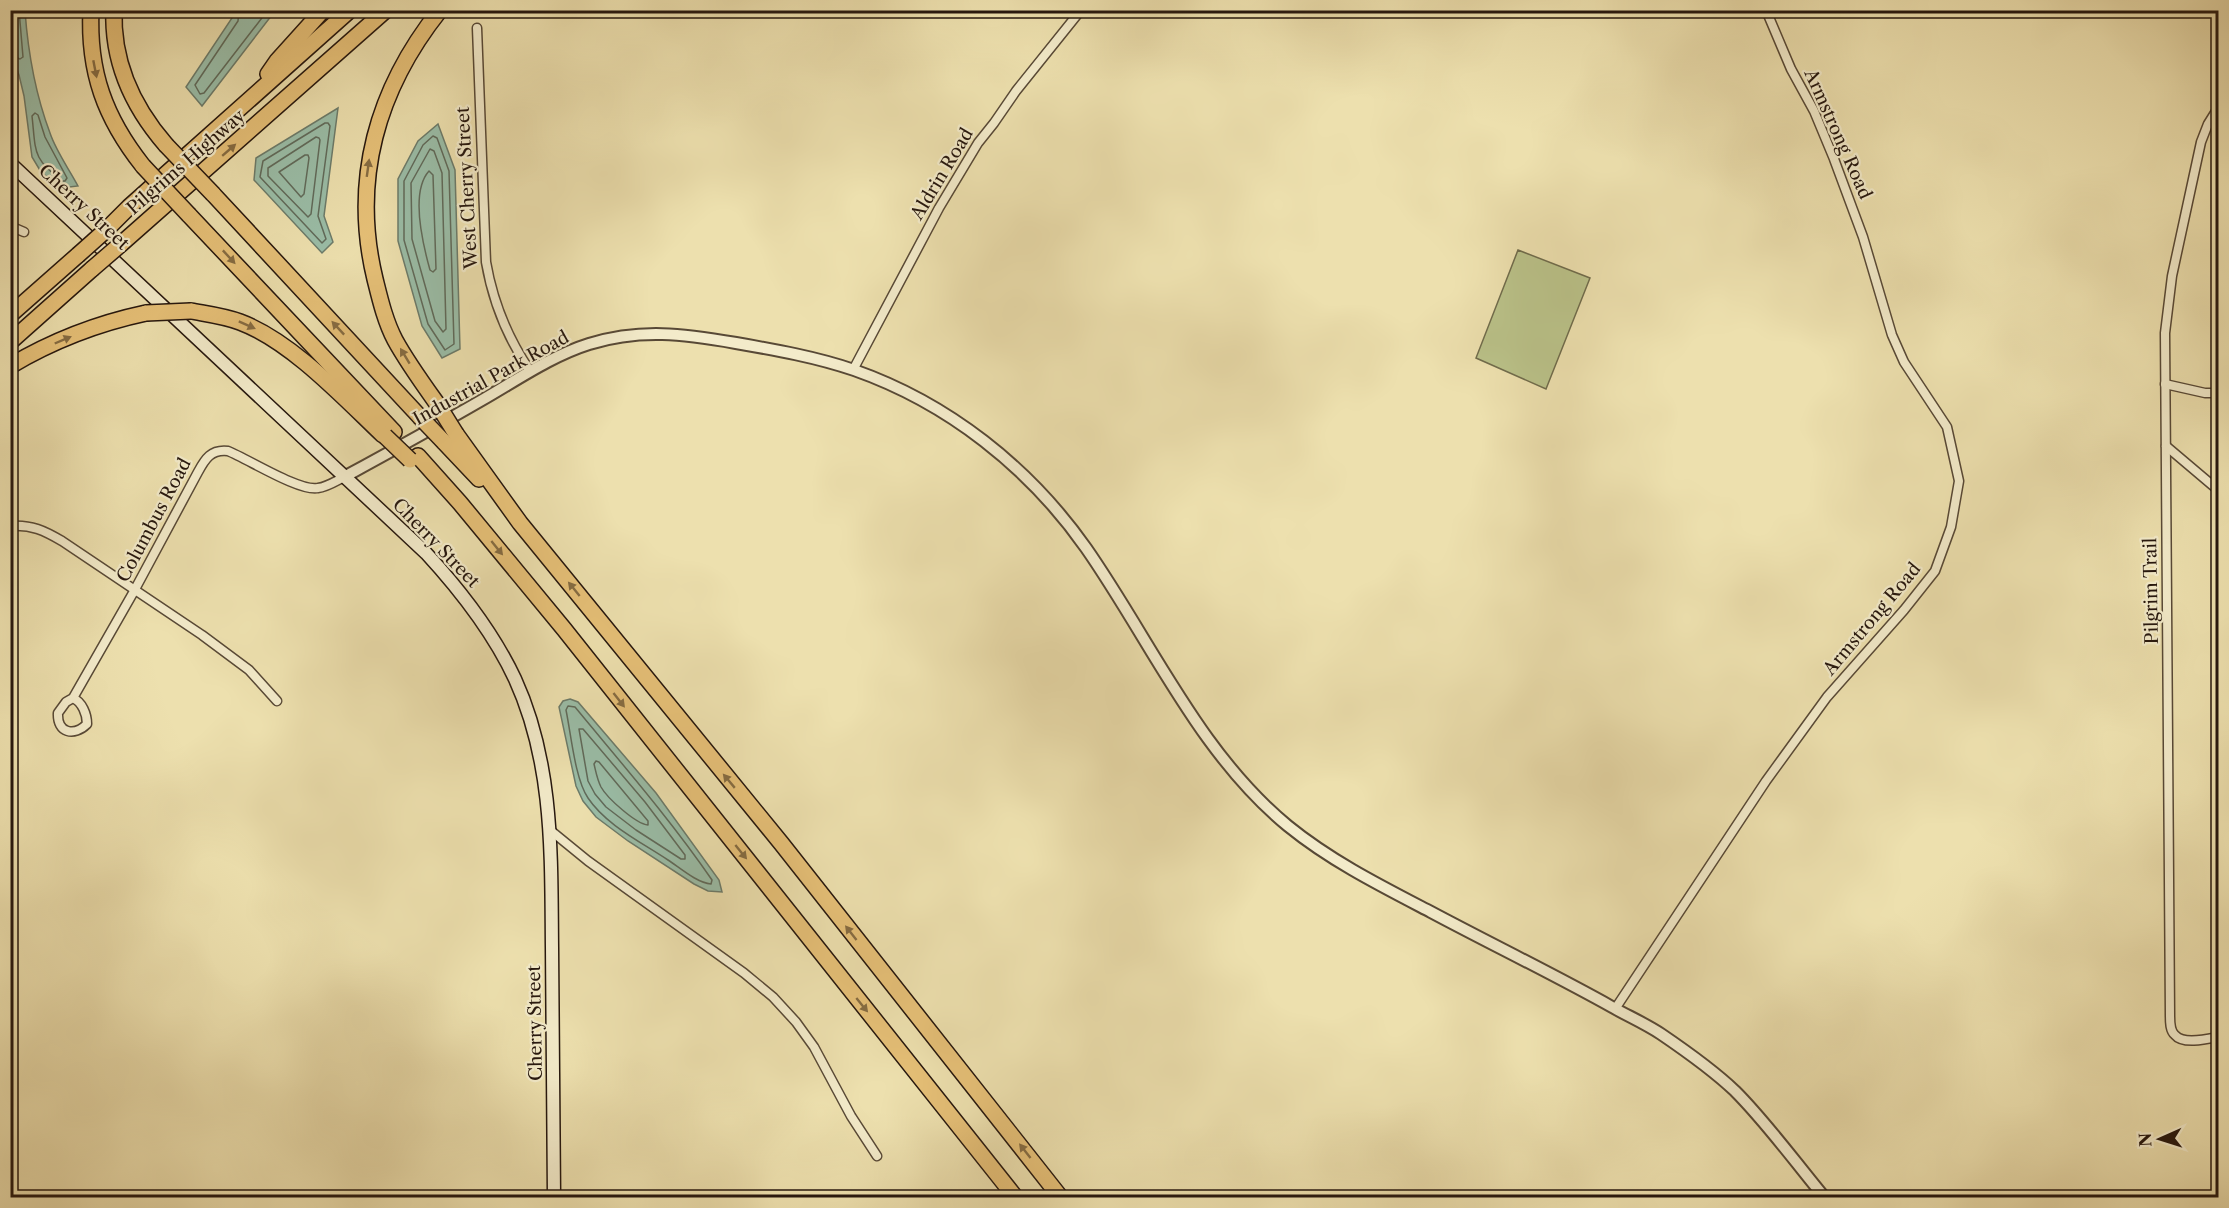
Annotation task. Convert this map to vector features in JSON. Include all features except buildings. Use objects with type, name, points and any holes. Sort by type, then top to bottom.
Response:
[{"type":"highway","points":[[91,10],[91,47],[98,85],[121,137],[143,166],[389,434]]},
{"type":"highway","points":[[114,10],[116,48],[129,90],[143,116],[166,145],[420,417],[450,438],[781,843],[1061,1197]]},
{"type":"highway","points":[[255,94],[277,61],[323,10]]},
{"type":"highway","name":"Pilgrims Highway","points":[[10,315],[350,10]]},
{"type":"highway","name":"Pilgrims Highway","points":[[10,342],[386,10]]},
{"type":"highway","points":[[440,10],[412,48],[398,72],[382,110],[372,144],[366,186],[366,225],[382,306],[394,338],[438,405],[450,438]]},
{"type":"highway","points":[[10,366],[80,333],[146,313],[191,311],[239,321],[275,340],[300,359],[389,434],[460,502],[564,629],[1016,1197]]},
{"type":"main road","name":"Cherry Street","points":[[10,163],[178,318],[440,568],[471,604],[514,678],[534,735],[545,784],[550,830],[554,1197]]},
{"type":"street","name":"Aldrin Road","points":[[853,370],[939,208],[978,142],[1081,10]]},
{"type":"street","name":"Armstrong Road","points":[[1615,1009],[1786,753],[1827,697],[1935,571],[1951,527],[1959,481],[1947,427],[1904,362],[1896,344],[1863,237],[1838,168],[1766,10]]},
{"type":"street","name":"West Cherry Street","points":[[477,28],[486,262],[491,290],[503,325],[530,371]]},
{"type":"street","name":"Pilgrim Trail","points":[[2218,108],[2201,142],[2172,276],[2166,322],[2165,384],[2170,1016],[2173,1033],[2177,1037],[2190,1040],[2218,1037]]},
{"type":"street","points":[[10,226],[24,232]]},
{"type":"street","name":"Industrial Park Road","points":[[344,477],[530,371],[570,351],[613,338],[652,333],[680,334],[784,352],[853,370],[904,391],[950,417],[992,447],[1034,486],[1086,548],[1209,740],[1245,784],[1285,823],[1309,842],[1365,878],[1658,1032],[1735,1091],[1825,1197]]},
{"type":"street","points":[[2165,384],[2205,393],[2218,393]]},
{"type":"street","points":[[2166,446],[2218,490]]},
{"type":"street","name":"Columbus Road","points":[[73,698],[135,591],[205,459],[215,451],[228,451],[311,489],[320,488],[344,477]]},
{"type":"street","points":[[10,526],[23,525],[39,528],[62,541],[202,635],[241,664],[277,701]]},
{"type":"street","points":[[550,830],[588,861],[744,973],[773,997],[796,1022],[814,1047],[850,1116],[877,1156]]},
{"type":"green space","points":[[1518,250],[1590,278],[1546,389],[1476,358]]},
{"type":"water","points":[[10,11],[25,11],[28,42],[40,103],[53,140],[78,186],[61,188],[41,172],[32,157],[24,96],[11,55]]},
{"type":"water","points":[[234,11],[275,11],[202,106],[186,87],[232,18]]},
{"type":"water","points":[[338,108],[324,216],[333,242],[322,253],[254,180],[256,158]]},
{"type":"water","points":[[438,124],[455,170],[460,349],[442,358],[422,326],[398,241],[398,179],[418,141]]},
{"type":"water","points":[[570,699],[578,702],[656,793],[719,880],[722,892],[708,891],[694,884],[628,841],[596,817],[583,801],[576,786],[559,707],[563,701]]}]
